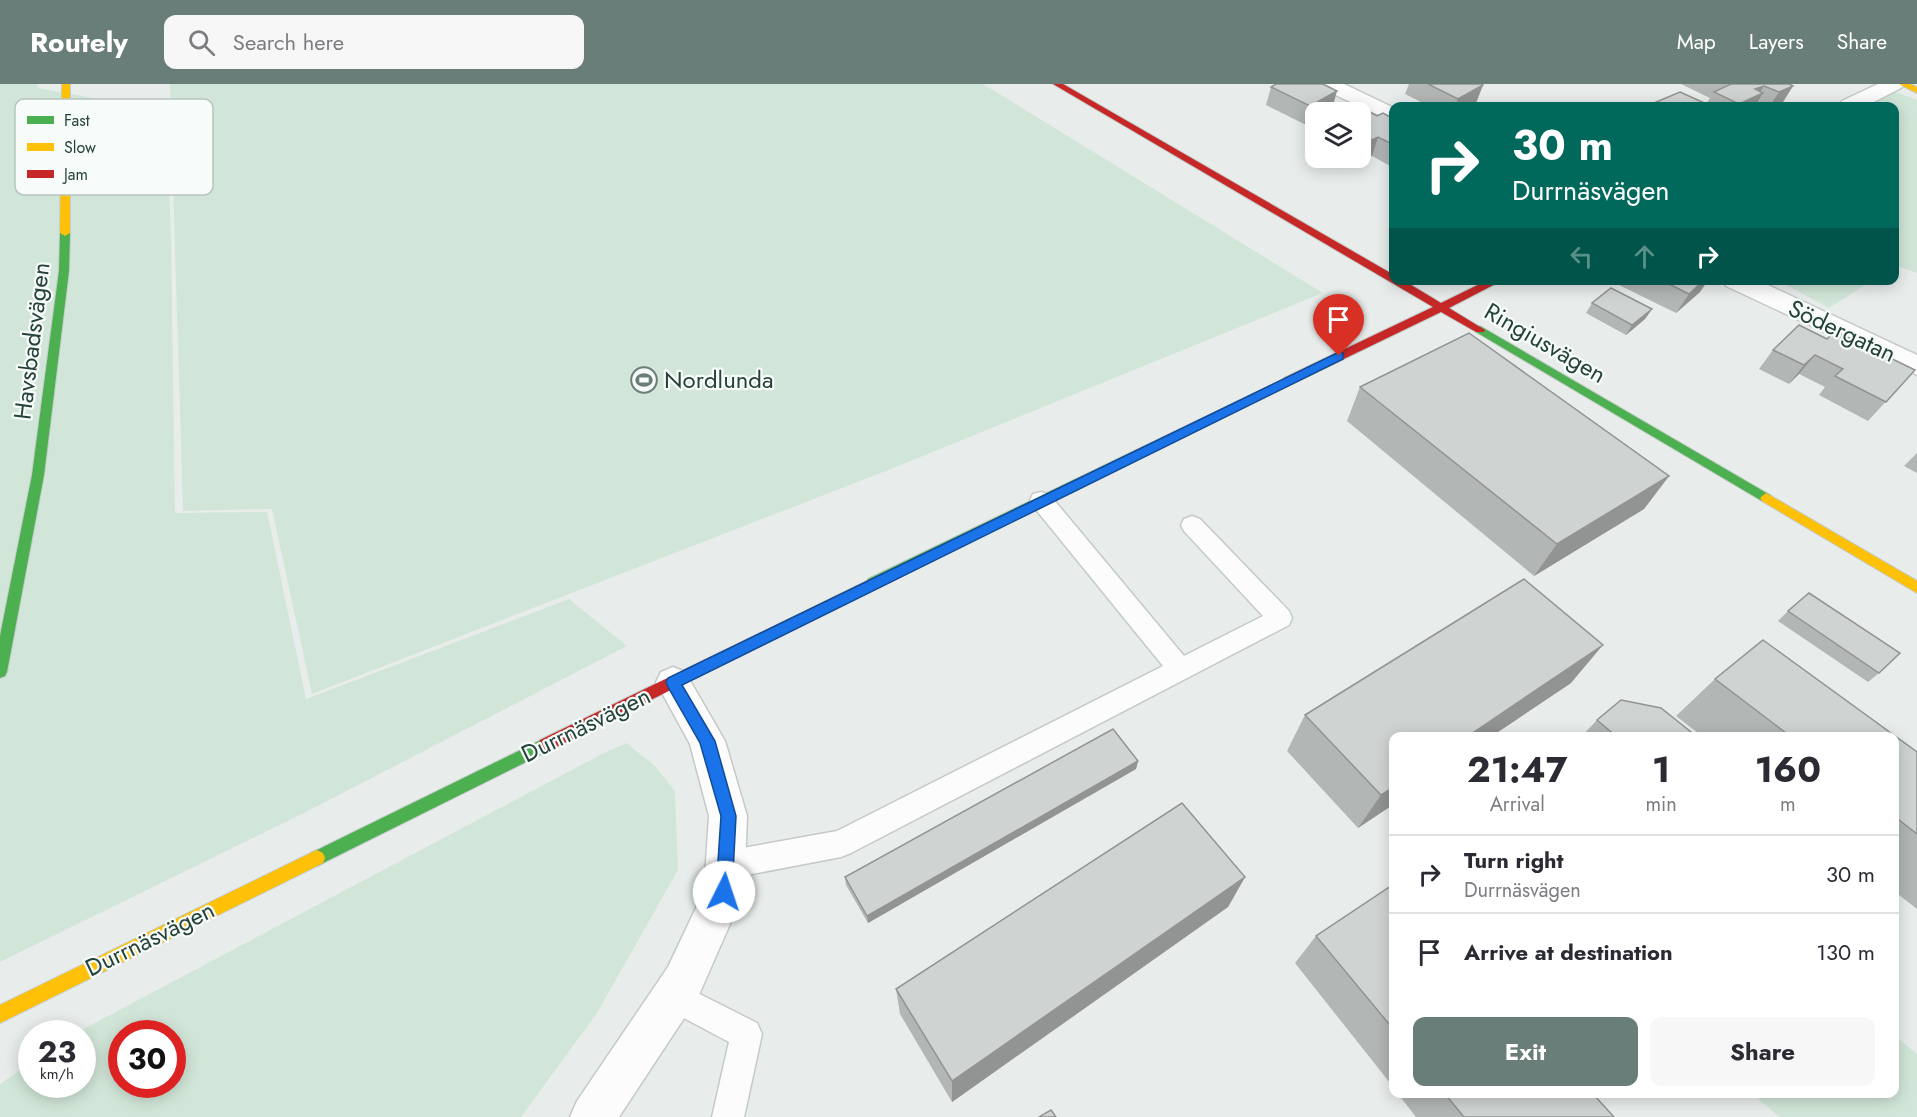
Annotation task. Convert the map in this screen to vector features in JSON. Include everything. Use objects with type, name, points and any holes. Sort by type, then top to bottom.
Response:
[{"type":"street","name":"Havsbadsvägen","points":[[66,84],[66,99]]},
{"type":"street","name":"Ringiusvägen","points":[[1057,84],[1389,279]]},
{"type":"street","points":[[1327,84],[1389,114]]},
{"type":"street","points":[[1858,102],[1894,84]]},
{"type":"street","points":[[1903,84],[1917,90]]},
{"type":"street","name":"Havsbadsvägen","points":[[0,672],[38,475],[64,271],[66,195]]},
{"type":"street","name":"Ringiusvägen","points":[[1399,285],[1686,449],[1917,588]]},
{"type":"street","name":"Durrnäsvägen","points":[[0,1014],[1041,500],[1487,285]]},
{"type":"street","name":"Södergatan","points":[[1746,285],[1917,366]]},
{"type":"street","points":[[593,1117],[683,982],[724,892],[728,816],[707,741],[673,682]]},
{"type":"lane","points":[[1041,500],[1180,669]]},
{"type":"lane","points":[[726,865],[842,844],[1280,618],[1192,525]]},
{"type":"lane","points":[[674,996],[746,1034],[728,1117]]},
{"type":"green space","points":[[0,84],[37,84],[38,88],[99,99],[15,99],[15,195],[169,195],[175,513],[267,512],[306,699],[569,599],[627,646],[304,813],[0,962]]},
{"type":"green space","name":"Nordlunda","points":[[170,84],[983,84],[1323,293],[896,467],[312,694],[272,509],[183,511],[173,195],[213,195],[213,99],[170,99]]},
{"type":"green space","points":[[1893,91],[1917,100],[1917,273],[1899,266],[1899,102],[1872,102]]},
{"type":"green space","points":[[1786,285],[1865,285],[1829,308]]},
{"type":"green space","points":[[626,743],[653,764],[675,791],[678,870],[597,1013],[521,1117],[0,1117],[0,1084],[18,1071],[18,1098],[96,1098],[96,1022]]},
{"type":"green space","points":[[1899,1039],[1917,1054],[1917,1117],[1779,1117],[1758,1098],[1899,1098]]},
{"type":"building","points":[[1276,84],[1323,84],[1337,91],[1317,102],[1305,104],[1271,87]]},
{"type":"building","points":[[1428,84],[1482,84],[1483,85],[1458,99]]},
{"type":"building","points":[[1731,84],[1789,84],[1793,86],[1779,92],[1764,86],[1755,89],[1763,93],[1743,102],[1735,102],[1714,92]]},
{"type":"building","points":[[1680,92],[1702,102],[1656,102]]},
{"type":"building","points":[[1371,113],[1377,116],[1383,113],[1389,116],[1389,142],[1378,137],[1372,140]]},
{"type":"building","points":[[1671,285],[1699,285],[1689,294]]},
{"type":"building","points":[[1611,288],[1652,309],[1632,325],[1592,303]]},
{"type":"building","points":[[1799,325],[1827,339],[1835,331],[1915,370],[1886,402],[1835,376],[1843,369],[1815,355],[1804,365],[1773,350]]},
{"type":"building","points":[[1469,333],[1669,476],[1557,544],[1360,387]]},
{"type":"building","points":[[1524,579],[1603,645],[1474,732],[1389,732],[1389,790],[1381,795],[1305,715]]},
{"type":"building","points":[[1809,593],[1900,653],[1879,673],[1788,611]]},
{"type":"building","points":[[1763,640],[1890,732],[1785,732],[1715,679]]},
{"type":"building","points":[[1621,700],[1661,708],[1691,732],[1611,732],[1597,720]]},
{"type":"building","points":[[1113,729],[1138,761],[867,916],[845,877]]},
{"type":"building","points":[[1899,739],[1917,752],[1917,834],[1899,820]]},
{"type":"building","points":[[1182,803],[1245,877],[952,1081],[896,989]]},
{"type":"building","points":[[1389,887],[1389,1024],[1316,936]]},
{"type":"building","points":[[1448,1098],[1597,1098],[1614,1117],[1464,1117]]},
{"type":"building","points":[[1051,1110],[1056,1117],[1039,1117]]},
{"type":"traffic: fast","points":[[0,672],[38,475],[64,271],[65,233]]},
{"type":"traffic: fast","points":[[1480,330],[1766,498]]},
{"type":"traffic: fast","points":[[873,583],[1288,381]]},
{"type":"traffic: fast","points":[[317,858],[545,745]]},
{"type":"traffic: slow","points":[[66,84],[66,99]]},
{"type":"traffic: slow","points":[[1903,84],[1917,90]]},
{"type":"traffic: slow","points":[[65,195],[65,233]]},
{"type":"traffic: slow","points":[[1766,498],[1917,588]]},
{"type":"traffic: slow","points":[[0,1014],[317,858]]},
{"type":"traffic: jam","points":[[1057,84],[1389,277]]},
{"type":"traffic: jam","points":[[1403,285],[1480,330]]},
{"type":"traffic: jam","points":[[1288,381],[1488,285]]},
{"type":"traffic: jam","points":[[545,745],[873,583]]},
{"type":"place","name":"Nordlunda","points":[[644,380]]},
{"type":"route","points":[[724,892],[728,816],[707,741],[673,682],[1339,356]]}]
